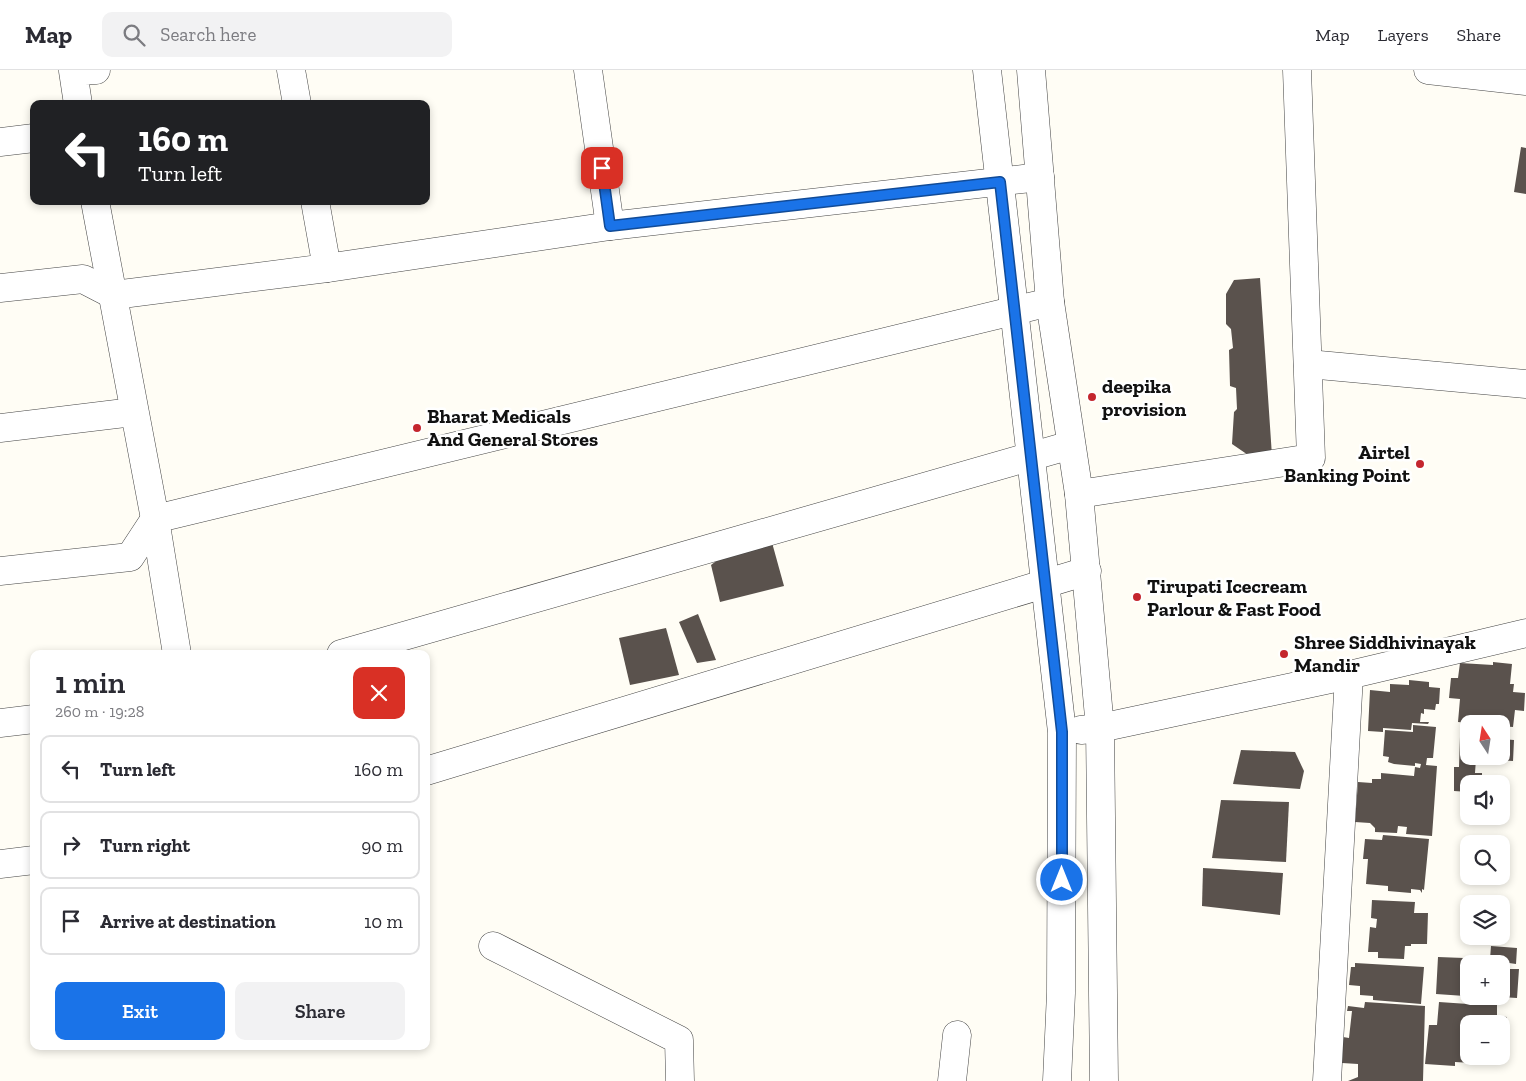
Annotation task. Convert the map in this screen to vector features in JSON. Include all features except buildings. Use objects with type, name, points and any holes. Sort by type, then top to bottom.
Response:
[{"type":"street","points":[[78,100],[80,70]]},
{"type":"street","points":[[291,70],[296,100]]},
{"type":"street","points":[[588,70],[610,226]]},
{"type":"street","points":[[987,70],[1062,732],[1061,992],[1057,1081]]},
{"type":"street","points":[[1031,70],[1050,302],[1078,494],[1087,571],[1100,728],[1104,1081]]},
{"type":"street","points":[[1078,494],[1311,458],[1297,70]]},
{"type":"street","points":[[1428,70],[1526,81]]},
{"type":"street","points":[[0,142],[30,138]]},
{"type":"street","points":[[0,288],[83,279],[114,295],[327,268],[610,226],[1040,177]]},
{"type":"street","points":[[96,205],[114,295],[133,412],[155,519],[176,650]]},
{"type":"street","points":[[316,205],[327,268]]},
{"type":"street","points":[[0,571],[130,557],[155,519],[1014,309],[1050,302]]},
{"type":"street","points":[[1308,364],[1526,384]]},
{"type":"street","points":[[0,428],[133,412]]},
{"type":"street","points":[[355,650],[1071,445]]},
{"type":"street","points":[[430,770],[1046,585],[1087,571]]},
{"type":"street","points":[[1062,732],[1100,728],[1349,675],[1526,633]]},
{"type":"street","points":[[1327,1081],[1349,675]]},
{"type":"street","points":[[0,723],[30,719]]},
{"type":"street","points":[[0,864],[30,860]]},
{"type":"street","points":[[493,946],[679,1040],[680,1081]]},
{"type":"street","points":[[952,1081],[957,1035]]},
{"type":"place","name":"deepika provision","points":[[1092,397]]},
{"type":"place","name":"Bharat Medicals And General Stores","points":[[417,428]]},
{"type":"place","name":"Airtel Banking Point","points":[[1420,464]]},
{"type":"place","name":"Tirupati Icecream Parlour & Fast Food","points":[[1137,597]]},
{"type":"place","name":"Shree Siddhivinayak Mandir","points":[[1284,654]]},
{"type":"route","points":[[602,168],[610,226],[1000,182],[1062,732],[1062,880]]}]
